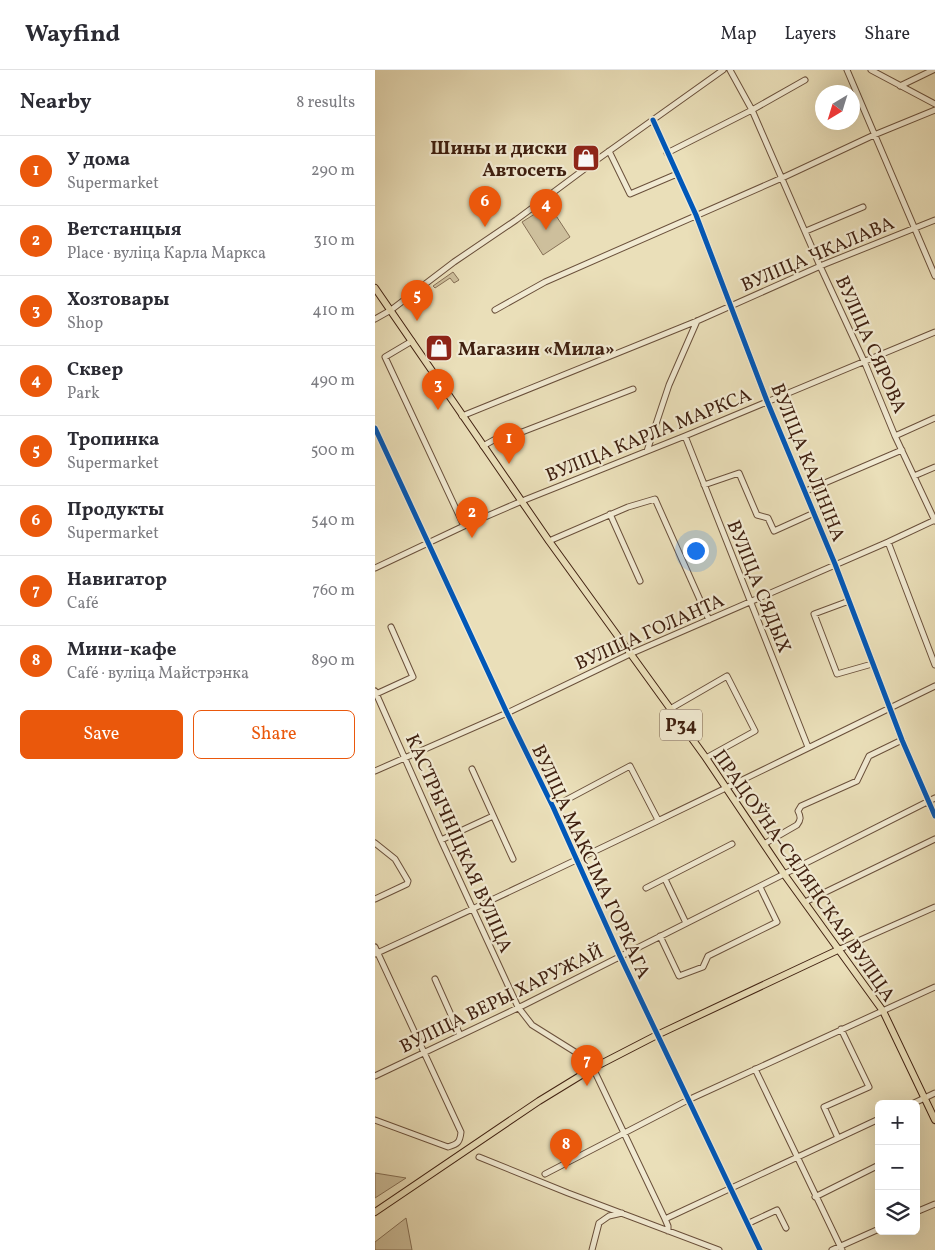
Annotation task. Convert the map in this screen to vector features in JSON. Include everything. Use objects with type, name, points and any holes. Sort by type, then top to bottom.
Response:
[{"type":"main road","name":"ПРАЦОЎНА-СЯЛЯНСКАЯ ВУЛІЦА","points":[[375,288],[549,541],[706,758],[784,874],[883,1011],[935,1120]]},
{"type":"main road","points":[[375,1212],[539,1101],[593,1068],[657,1035],[840,949]]},
{"type":"street","points":[[375,319],[391,310],[454,262],[516,220],[723,70]]},
{"type":"street","name":"ВУЛІЦА СЯРОВА","points":[[730,70],[752,110],[864,361],[895,436],[935,520]]},
{"type":"street","points":[[847,70],[935,276]]},
{"type":"street","points":[[871,70],[935,104]]},
{"type":"street","points":[[900,86],[933,70]]},
{"type":"street","points":[[667,153],[752,110],[805,80]]},
{"type":"street","points":[[495,310],[545,282],[782,178],[874,135],[935,110]]},
{"type":"street","name":"ВУЛІЦА КАЛІНІНА","points":[[653,120],[696,215],[767,401],[806,491],[902,740],[935,816]]},
{"type":"street","points":[[609,151],[630,194],[677,174]]},
{"type":"street","points":[[806,231],[863,208]]},
{"type":"street","name":"ВУЛІЦА ЧКАЛАВА","points":[[462,416],[697,321],[820,266],[935,220]]},
{"type":"street","points":[[647,451],[669,385],[697,321]]},
{"type":"street","name":"ВУЛІЦА КАРЛА МАРКСА","points":[[375,568],[522,501],[685,436],[935,332]]},
{"type":"street","points":[[412,341],[385,357],[464,526]]},
{"type":"street","points":[[483,446],[510,431],[522,432],[633,389]]},
{"type":"street","points":[[895,436],[935,418]]},
{"type":"street","name":"ВУЛІЦА МАКСІМА ГОРКАГА","points":[[375,428],[507,713],[553,807],[687,1100],[749,1223],[760,1250]]},
{"type":"street","name":"ВУЛІЦА СЯДЫХ","points":[[685,436],[808,747]]},
{"type":"street","points":[[806,491],[902,450]]},
{"type":"street","points":[[914,476],[935,467]]},
{"type":"street","points":[[704,485],[739,473],[757,515],[768,518],[774,531],[814,514]]},
{"type":"street","points":[[549,541],[610,514],[655,499],[709,620]]},
{"type":"street","points":[[610,514],[640,581]]},
{"type":"street","name":"ВУЛІЦА ГОЛАНТА","points":[[375,771],[507,713],[630,654],[889,542],[935,520]]},
{"type":"street","points":[[889,542],[935,665]]},
{"type":"street","points":[[849,601],[814,614],[837,674],[872,664]]},
{"type":"street","points":[[391,627],[416,683]]},
{"type":"street","points":[[670,710],[727,676],[755,731],[706,758]]},
{"type":"street","points":[[376,692],[413,677]]},
{"type":"street","points":[[376,954],[577,861],[935,686]]},
{"type":"street","name":"КАСТРЫЧНІЦКАЯ ВУЛІЦА","points":[[376,692],[518,1008],[532,1025],[588,1060],[593,1068]]},
{"type":"street","points":[[764,844],[801,821],[798,811],[801,806],[857,781],[869,756],[902,740]]},
{"type":"street","points":[[553,807],[630,766],[658,820]]},
{"type":"street","points":[[472,769],[513,859]]},
{"type":"street","name":"ВУЛІЦА ВЕРЫ ХАРУЖАЙ","points":[[375,1076],[518,1008],[935,798]]},
{"type":"street","points":[[441,840],[493,816]]},
{"type":"street","points":[[805,902],[935,839]]},
{"type":"street","points":[[375,844],[395,859],[408,881],[407,884],[375,899]]},
{"type":"street","points":[[646,888],[732,844]]},
{"type":"street","points":[[665,879],[686,923]]},
{"type":"street","points":[[660,936],[679,976],[703,968],[708,956],[777,922],[760,887]]},
{"type":"street","points":[[840,949],[935,907]]},
{"type":"street","points":[[375,947],[376,954],[461,1132],[460,1140],[457,1145],[448,1147],[375,1120]]},
{"type":"street","points":[[435,979],[459,1035]]},
{"type":"street","points":[[545,1174],[687,1100],[935,988]]},
{"type":"street","points":[[838,1138],[824,1107],[869,1086],[841,1029]]},
{"type":"street","points":[[593,1068],[625,1132],[665,1219],[668,1231]]},
{"type":"street","points":[[755,1069],[841,1248]]},
{"type":"street","points":[[920,1100],[935,1093]]},
{"type":"street","points":[[665,1219],[875,1121]]},
{"type":"street","points":[[479,1157],[719,1250]]},
{"type":"street","points":[[815,1197],[875,1167]]},
{"type":"street","points":[[920,1210],[935,1204]]},
{"type":"street","points":[[749,1223],[777,1210],[786,1228]]},
{"type":"street","points":[[592,1250],[599,1223],[609,1216],[622,1213]]},
{"type":"street","points":[[832,1250],[841,1248],[875,1231]]},
{"type":"shaded area","points":[[549,205],[570,237],[543,255],[522,222]]},
{"type":"shaded area","points":[[453,272],[459,280],[454,283],[450,278],[435,288],[433,286]]},
{"type":"shaded area","points":[[375,1173],[406,1178],[375,1198]]},
{"type":"shaded area","points":[[406,1218],[412,1250],[375,1250],[375,1242]]},
{"type":"cycle path","points":[[653,120],[696,215],[767,401],[835,564],[902,740],[935,816]]},
{"type":"cycle path","points":[[375,428],[507,713],[553,807],[620,956],[760,1250]]},
{"type":"place","name":"Шины и диски Автосеть","points":[[586,158]]},
{"type":"place","name":"Продукты","points":[[485,227]]},
{"type":"place","name":"Сквер","points":[[546,230]]},
{"type":"place","name":"Тропинка","points":[[417,321]]},
{"type":"place","name":"Магазин «Мила»","points":[[439,348]]},
{"type":"place","name":"Хозтовары","points":[[438,410]]},
{"type":"place","name":"У дома","points":[[509,464]]},
{"type":"place","name":"Ветстанцыя","points":[[472,538]]},
{"type":"place","name":"Навигатор","points":[[587,1086]]},
{"type":"place","name":"Мини-кафе","points":[[566,1170]]}]
